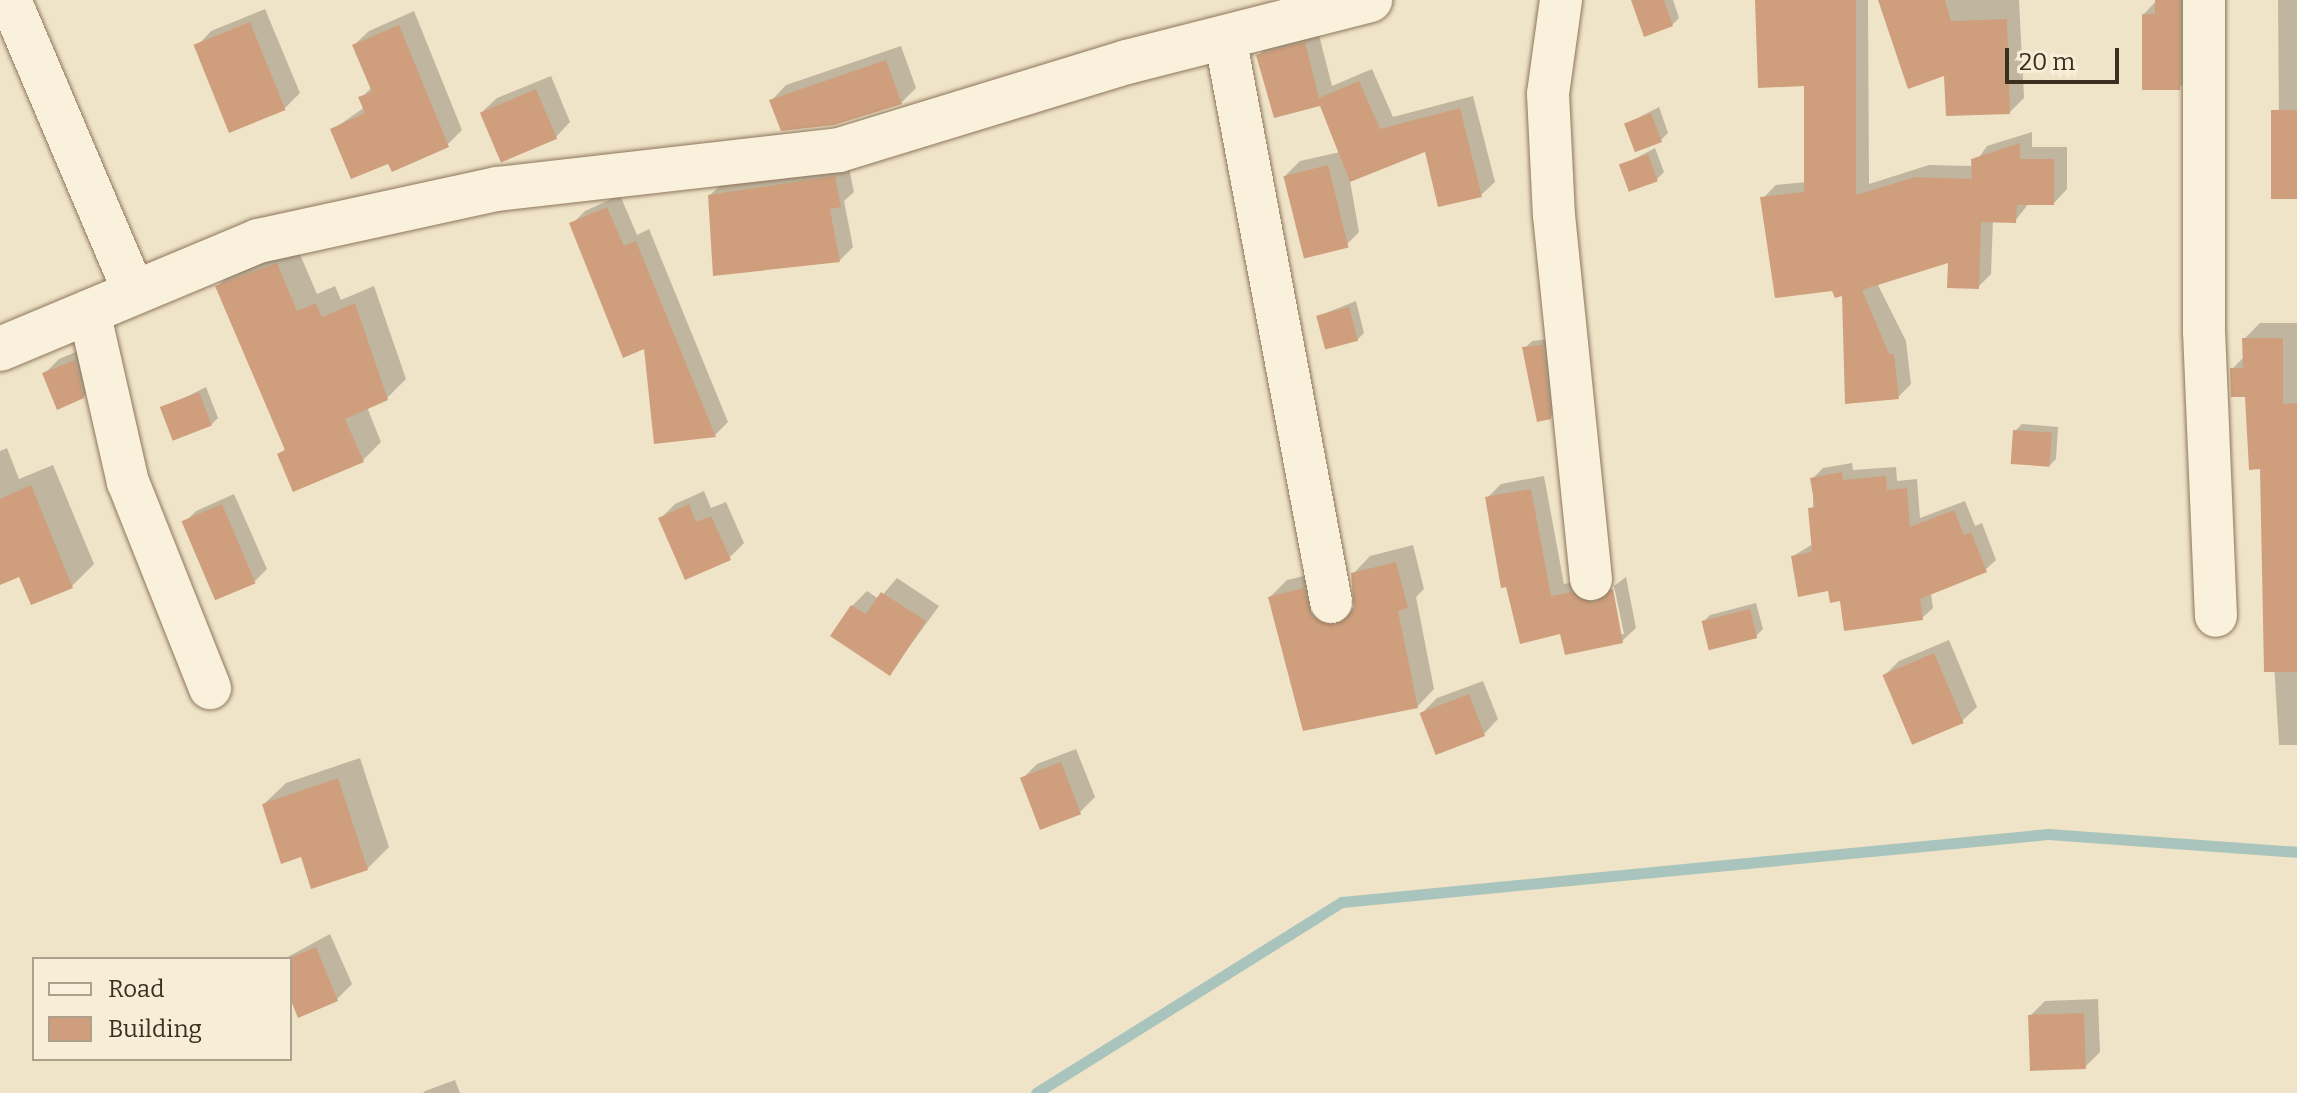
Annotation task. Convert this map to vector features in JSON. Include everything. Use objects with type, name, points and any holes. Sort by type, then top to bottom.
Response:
[{"type":"street","points":[[10,0],[134,292]]},
{"type":"street","points":[[0,349],[258,241],[497,189],[839,150],[1225,37],[1370,0]]},
{"type":"street","points":[[1561,0],[1548,94],[1553,200],[1591,579]]},
{"type":"street","points":[[2204,0],[2204,331],[2216,616]]},
{"type":"street","points":[[1225,37],[1331,602]]},
{"type":"street","points":[[89,311],[128,482],[210,688]]},
{"type":"building","points":[[1631,0],[1664,0],[1673,26],[1644,37]]},
{"type":"building","points":[[1755,0],[1856,0],[1856,195],[1915,177],[1972,179],[1971,159],[2020,143],[2020,159],[2054,159],[2054,205],[2017,205],[2016,223],[1981,222],[1979,289],[1947,288],[1948,263],[1862,290],[1889,354],[1894,354],[1899,399],[1845,404],[1842,296],[1835,298],[1832,291],[1775,298],[1760,197],[1804,192],[1804,86],[1758,88]]},
{"type":"building","points":[[1878,0],[1945,0],[1951,21],[2007,19],[2010,114],[1946,116],[1944,76],[1908,89]]},
{"type":"building","points":[[2155,0],[2180,0],[2180,90],[2142,90],[2142,14],[2155,14]]},
{"type":"building","points":[[250,22],[286,110],[229,133],[193,45]]},
{"type":"building","points":[[399,25],[449,147],[392,172],[388,164],[351,179],[330,129],[365,113],[358,97],[372,92],[352,45]]},
{"type":"building","points":[[1305,42],[1319,98],[1359,81],[1380,129],[1460,108],[1482,197],[1438,207],[1425,152],[1350,182],[1320,106],[1274,118],[1256,55]]},
{"type":"building","points":[[886,60],[902,104],[834,125],[781,131],[769,100]]},
{"type":"building","points":[[536,89],[557,139],[501,163],[480,113]]},
{"type":"building","points":[[2271,110],[2297,110],[2297,199],[2271,199]]},
{"type":"building","points":[[1651,113],[1662,142],[1635,152],[1624,123]]},
{"type":"building","points":[[1648,154],[1658,181],[1629,192],[1619,165]]},
{"type":"building","points":[[1328,165],[1349,247],[1304,259],[1283,176]]},
{"type":"building","points":[[835,176],[841,207],[830,209],[840,262],[713,276],[708,195]]},
{"type":"building","points":[[607,207],[624,246],[636,241],[716,437],[654,444],[644,349],[623,358],[569,223]]},
{"type":"building","points":[[277,263],[297,311],[316,303],[322,317],[355,303],[388,400],[345,419],[364,462],[293,492],[277,454],[285,450],[215,286]]},
{"type":"building","points":[[1349,307],[1358,341],[1325,350],[1316,316]]},
{"type":"building","points":[[2242,338],[2283,338],[2283,404],[2297,403],[2297,672],[2264,672],[2260,469],[2249,470],[2245,397],[2231,397],[2230,368],[2243,368]]},
{"type":"building","points":[[1543,345],[1551,419],[1537,422],[1522,347]]},
{"type":"building","points":[[75,360],[84,398],[57,410],[42,373]]},
{"type":"building","points":[[199,392],[212,426],[173,441],[160,407]]},
{"type":"building","points":[[2013,430],[2052,433],[2050,467],[2011,464]]},
{"type":"building","points":[[1842,472],[1843,480],[1886,476],[1887,490],[1907,488],[1910,527],[1954,510],[1964,535],[1971,532],[1987,572],[1920,599],[1923,620],[1844,631],[1840,601],[1830,603],[1828,591],[1798,597],[1791,556],[1812,552],[1808,508],[1815,507],[1810,478]]},
{"type":"building","points":[[31,485],[73,588],[31,605],[19,577],[0,585],[0,499]]},
{"type":"building","points":[[1531,489],[1551,596],[1571,592],[1594,603],[1613,589],[1623,643],[1565,655],[1560,634],[1520,644],[1506,587],[1501,588],[1485,497]]},
{"type":"building","points":[[222,504],[256,583],[215,600],[181,521]]},
{"type":"building","points":[[689,504],[696,522],[711,516],[731,560],[685,580],[658,518]]},
{"type":"building","points":[[1396,562],[1408,608],[1398,611],[1418,708],[1303,731],[1268,597],[1304,588],[1312,617],[1336,625],[1354,609],[1351,573]]},
{"type":"building","points":[[881,592],[926,621],[890,676],[830,636],[851,605],[866,614]]},
{"type":"building","points":[[1750,609],[1757,638],[1709,650],[1701,621]]},
{"type":"building","points":[[1934,653],[1964,723],[1912,745],[1882,675]]},
{"type":"building","points":[[1469,694],[1485,736],[1436,755],[1420,713]]},
{"type":"building","points":[[1061,762],[1081,814],[1040,830],[1020,778]]},
{"type":"building","points":[[338,778],[368,870],[311,889],[301,857],[281,864],[262,804]]},
{"type":"building","points":[[316,947],[338,1001],[298,1018],[292,1003],[292,957]]},
{"type":"building","points":[[2084,1013],[2086,1069],[2030,1071],[2028,1015]]},
{"type":"waterway","points":[[1036,1093],[1342,902],[2048,834],[2297,852]]}]
